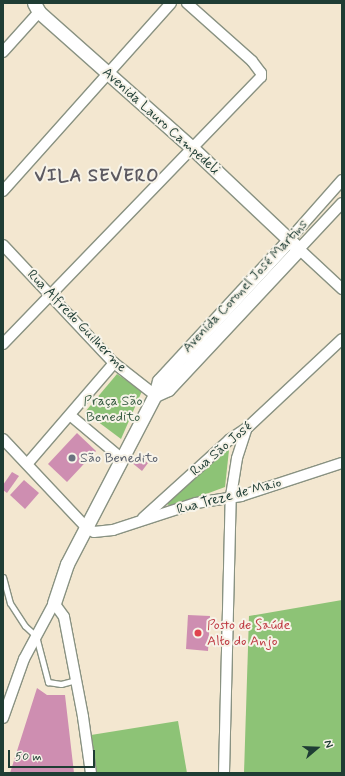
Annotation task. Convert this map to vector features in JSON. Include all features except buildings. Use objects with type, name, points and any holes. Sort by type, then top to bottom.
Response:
[{"type":"street","points":[[3,191],[171,3]]},
{"type":"street","points":[[3,344],[191,147],[252,88],[261,73],[238,48],[187,3]]},
{"type":"street","points":[[3,52],[37,8]]},
{"type":"street","name":"Avenida Lauro Campedeli","points":[[37,8],[191,147],[299,249]]},
{"type":"street","name":"Avenida Coronel José Martins","points":[[54,603],[60,579],[121,458],[155,395],[159,381],[177,359],[289,240],[342,180]]},
{"type":"street","name":"Avenida Coronel José Martins","points":[[155,395],[168,389],[342,203]]},
{"type":"street","name":"Rua Alfredo Guilherme","points":[[3,244],[114,363],[155,395]]},
{"type":"street","points":[[299,249],[342,289]]},
{"type":"street","name":"Rua São José","points":[[86,527],[94,532],[104,532],[139,521],[229,440],[246,428],[342,339]]},
{"type":"street","points":[[28,463],[71,416],[114,363]]},
{"type":"street","points":[[71,416],[121,458]]},
{"type":"street","points":[[224,773],[230,496],[237,458],[246,428]]},
{"type":"street","points":[[3,439],[28,463],[86,527]]},
{"type":"street","name":"Rua Treze de Maio","points":[[139,521],[196,503],[230,496],[241,496],[342,463]]},
{"type":"street","points":[[3,718],[36,636],[54,603],[64,618],[76,680],[90,773]]},
{"type":"lane","points":[[3,577],[10,603],[25,626],[36,636],[48,682],[61,684],[76,680]]},
{"type":"green space","name":"Praça São Benedito","points":[[117,374],[142,391],[121,439],[85,412]]},
{"type":"green space","points":[[229,450],[225,487],[171,507],[165,502],[222,451]]},
{"type":"green space","points":[[342,600],[342,773],[244,773],[249,616]]},
{"type":"green space","points":[[178,721],[187,773],[97,773],[91,735]]},
{"type":"place","name":"São Benedito","points":[[72,458]]},
{"type":"place","name":"Posto de Saúde Alto do Anjo","points":[[198,633]]},
{"type":"district","name":"VILA SEVERO","points":[[97,176]]}]
